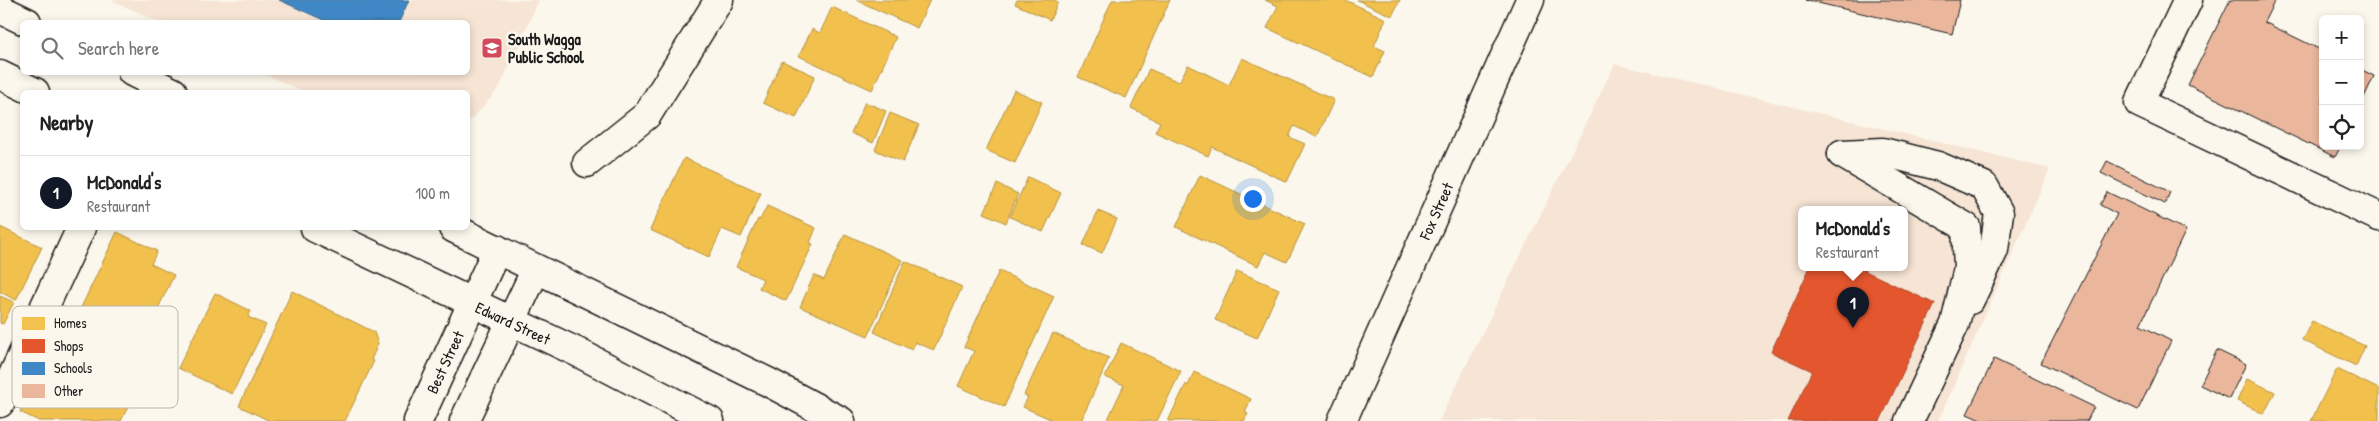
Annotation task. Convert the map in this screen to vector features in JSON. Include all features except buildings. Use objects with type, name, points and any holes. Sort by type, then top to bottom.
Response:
[{"type":"main road","points":[[587,163],[647,115],[719,0]]},
{"type":"main road","name":"Fox Street","points":[[1342,421],[1530,0]]},
{"type":"main road","points":[[2188,0],[2139,103],[2379,217]]},
{"type":"main road","points":[[0,9],[24,20]]},
{"type":"main road","points":[[138,75],[169,90]]},
{"type":"main road","points":[[0,76],[31,90]]},
{"type":"main road","points":[[1909,421],[1955,324],[1973,294],[1994,250],[1999,213],[1984,186],[1938,166],[1883,152],[1842,154],[1966,227],[1968,268],[1955,324]]},
{"type":"main road","points":[[45,306],[80,230]]},
{"type":"main road","name":"Edward Street","points":[[319,230],[577,352],[710,421]]},
{"type":"main road","points":[[457,230],[768,382],[841,421]]},
{"type":"main road","name":"Best Street","points":[[418,421],[497,249]]},
{"type":"main road","points":[[464,421],[536,269]]},
{"type":"main road","points":[[0,403],[12,377]]},
{"type":"shaded area","name":"South Wagga Public School","points":[[112,0],[539,0],[499,88],[470,119],[470,90],[300,90],[266,75],[470,75],[470,20],[154,20]]},
{"type":"shaded area","points":[[1615,64],[2050,169],[1938,421],[1439,421]]},
{"type":"place","name":"South Wagga Public School","points":[[492,48]]},
{"type":"place","name":"McDonald's","points":[[1853,328]]}]
